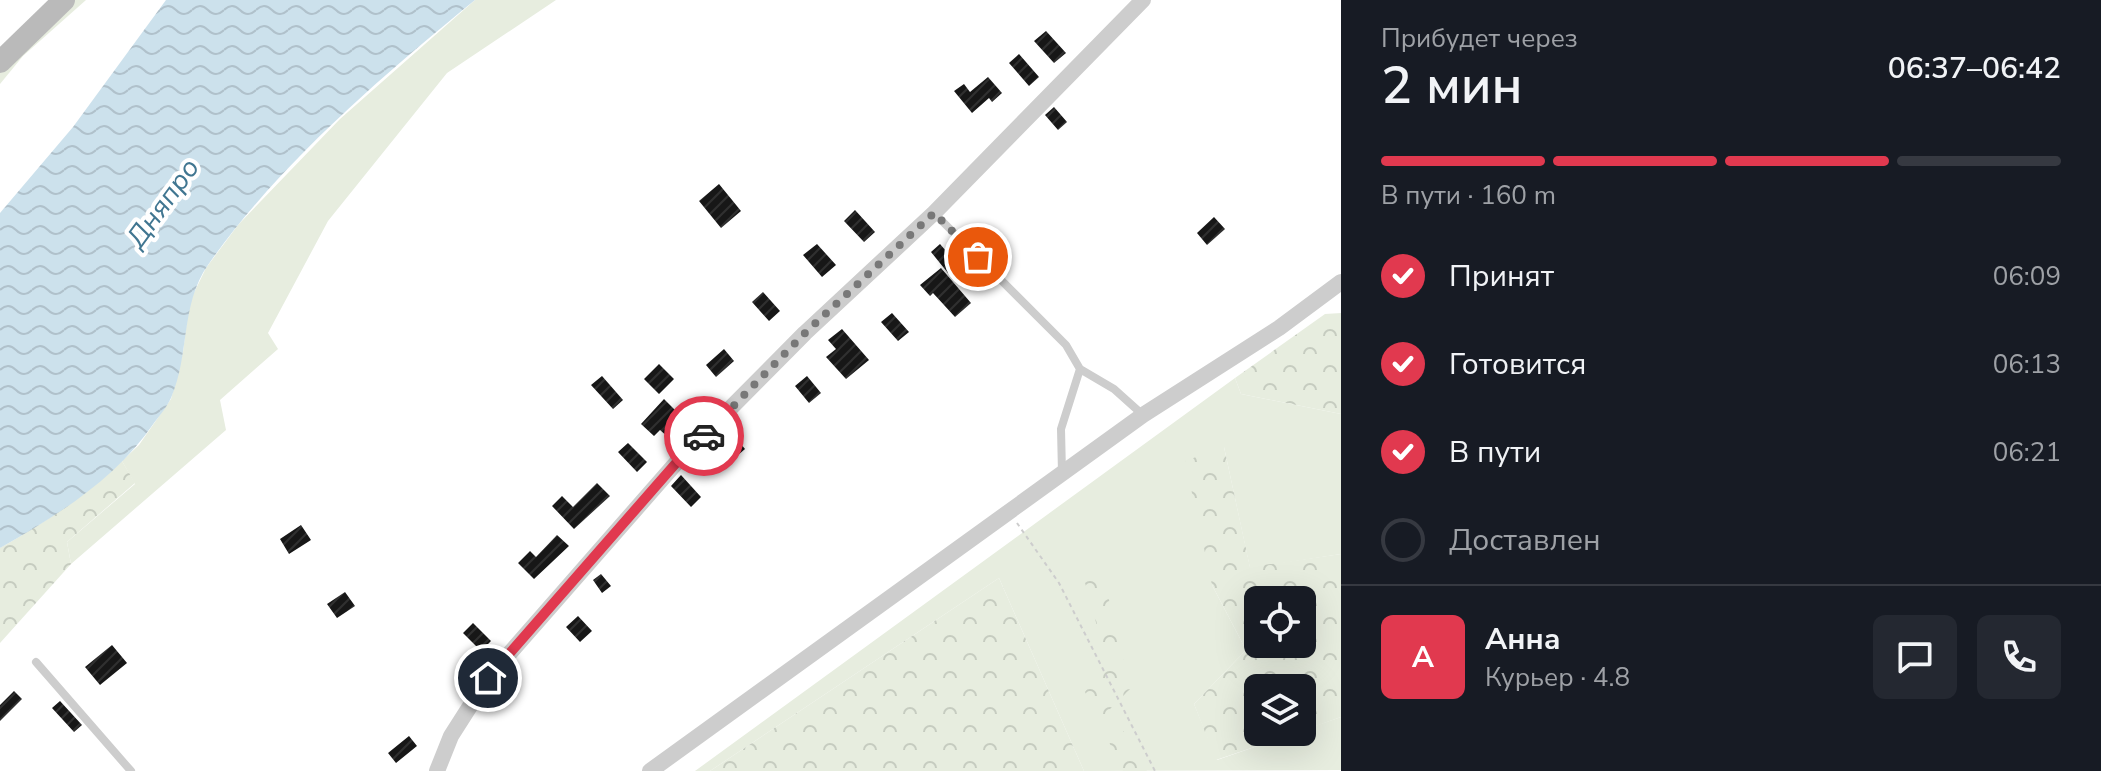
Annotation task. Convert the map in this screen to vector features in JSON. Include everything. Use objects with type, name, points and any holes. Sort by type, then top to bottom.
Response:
[{"type":"street","points":[[0,62],[64,0]]},
{"type":"street","points":[[437,771],[451,736],[488,678],[677,462],[805,333],[934,213],[1143,0]]},
{"type":"street","points":[[650,771],[1143,415],[1279,328],[1341,282]]},
{"type":"lane","points":[[934,213],[1066,345],[1080,369],[1114,389],[1143,415]]},
{"type":"lane","points":[[1062,474],[1061,429],[1080,369]]},
{"type":"lane","points":[[36,662],[131,771]]},
{"type":"path","points":[[1010,512],[1059,583],[1155,771]]},
{"type":"green space","points":[[72,0],[86,0],[23,56],[0,84],[0,70]]},
{"type":"green space","points":[[475,0],[556,0],[447,73],[328,221],[268,333],[278,349],[220,400],[226,430],[71,564],[67,542],[135,484],[122,461],[139,445],[171,399],[183,352],[189,303],[206,268],[238,225],[340,119]]},
{"type":"green space","points":[[1341,313],[1341,414],[1241,394],[1235,378],[1325,314]]},
{"type":"green space","points":[[1235,378],[1241,394],[1341,414],[1341,554],[1250,568],[1224,447],[1212,585],[1244,646],[1244,652],[1194,704],[1217,760],[1257,746],[1316,746],[1316,726],[1341,717],[1341,770],[1084,771],[999,578],[710,771],[695,771]]},
{"type":"green space","points":[[1224,447],[1250,567],[1341,554],[1341,717],[1316,726],[1316,674],[1244,674],[1244,746],[1257,746],[1216,760],[1194,704],[1244,652],[1244,658],[1316,658],[1316,586],[1244,586],[1244,646],[1212,585],[1185,461]]},
{"type":"green space","points":[[122,461],[135,483],[67,542],[71,564],[0,643],[0,548],[64,508]]},
{"type":"green space","points":[[1101,566],[1130,689],[1110,709],[1147,771],[1123,771],[1085,692],[1107,662],[1082,572]]},
{"type":"green space","points":[[999,578],[1084,771],[710,771]]},
{"type":"water","name":"Дняпро","points":[[166,0],[475,0],[332,124],[235,229],[199,280],[189,313],[177,382],[163,411],[139,443],[84,494],[0,548],[0,213],[73,127]]},
{"type":"building","points":[[1046,31],[1066,53],[1054,63],[1034,41]]},
{"type":"building","points":[[1019,54],[1039,77],[1029,86],[1009,63]]},
{"type":"building","points":[[988,77],[1002,93],[992,102],[989,98],[972,113],[954,91],[964,84],[970,92]]},
{"type":"building","points":[[1054,107],[1067,122],[1058,130],[1045,115]]},
{"type":"building","points":[[719,184],[741,211],[721,228],[699,201]]},
{"type":"building","points":[[855,210],[875,232],[864,242],[844,221]]},
{"type":"building","points":[[1214,217],[1225,229],[1207,245],[1197,233]]},
{"type":"building","points":[[817,244],[836,265],[822,277],[803,255]]},
{"type":"building","points":[[940,244],[958,265],[948,273],[931,252]]},
{"type":"building","points":[[941,268],[971,303],[955,317],[933,293],[930,296],[920,285]]},
{"type":"building","points":[[763,292],[780,311],[769,321],[752,302]]},
{"type":"building","points":[[892,313],[909,332],[898,341],[881,322]]},
{"type":"building","points":[[842,329],[869,360],[846,379],[826,357],[836,349],[828,340]]},
{"type":"building","points":[[724,349],[734,361],[716,377],[706,365]]},
{"type":"building","points":[[659,364],[674,379],[659,394],[644,379]]},
{"type":"building","points":[[602,376],[623,400],[613,409],[591,385]]},
{"type":"building","points":[[807,376],[821,393],[809,403],[795,386]]},
{"type":"building","points":[[664,399],[677,412],[670,420],[678,428],[669,438],[660,430],[654,436],[641,424]]},
{"type":"building","points":[[735,437],[745,449],[723,468],[713,456]]},
{"type":"building","points":[[628,443],[647,462],[637,472],[618,452]]},
{"type":"building","points":[[681,475],[701,497],[691,507],[671,486]]},
{"type":"building","points":[[597,483],[610,496],[574,529],[552,506],[562,496],[573,507]]},
{"type":"building","points":[[301,525],[311,540],[289,554],[280,539]]},
{"type":"building","points":[[557,535],[569,546],[534,579],[518,563],[530,551],[536,557]]},
{"type":"building","points":[[601,574],[611,586],[602,593],[593,580]]},
{"type":"building","points":[[345,592],[355,606],[337,618],[327,604]]},
{"type":"building","points":[[578,616],[592,631],[580,642],[566,627]]},
{"type":"building","points":[[473,623],[491,641],[481,651],[463,633]]},
{"type":"building","points":[[112,645],[127,663],[100,685],[85,667]]},
{"type":"building","points":[[14,691],[22,699],[0,721],[0,705]]},
{"type":"building","points":[[60,701],[82,725],[74,732],[52,708]]},
{"type":"building","points":[[409,736],[417,746],[396,763],[388,753]]},
{"type":"way so far","points":[[704,436],[805,333],[934,213],[978,257]]},
{"type":"route","points":[[488,678],[677,462],[704,436]]}]
